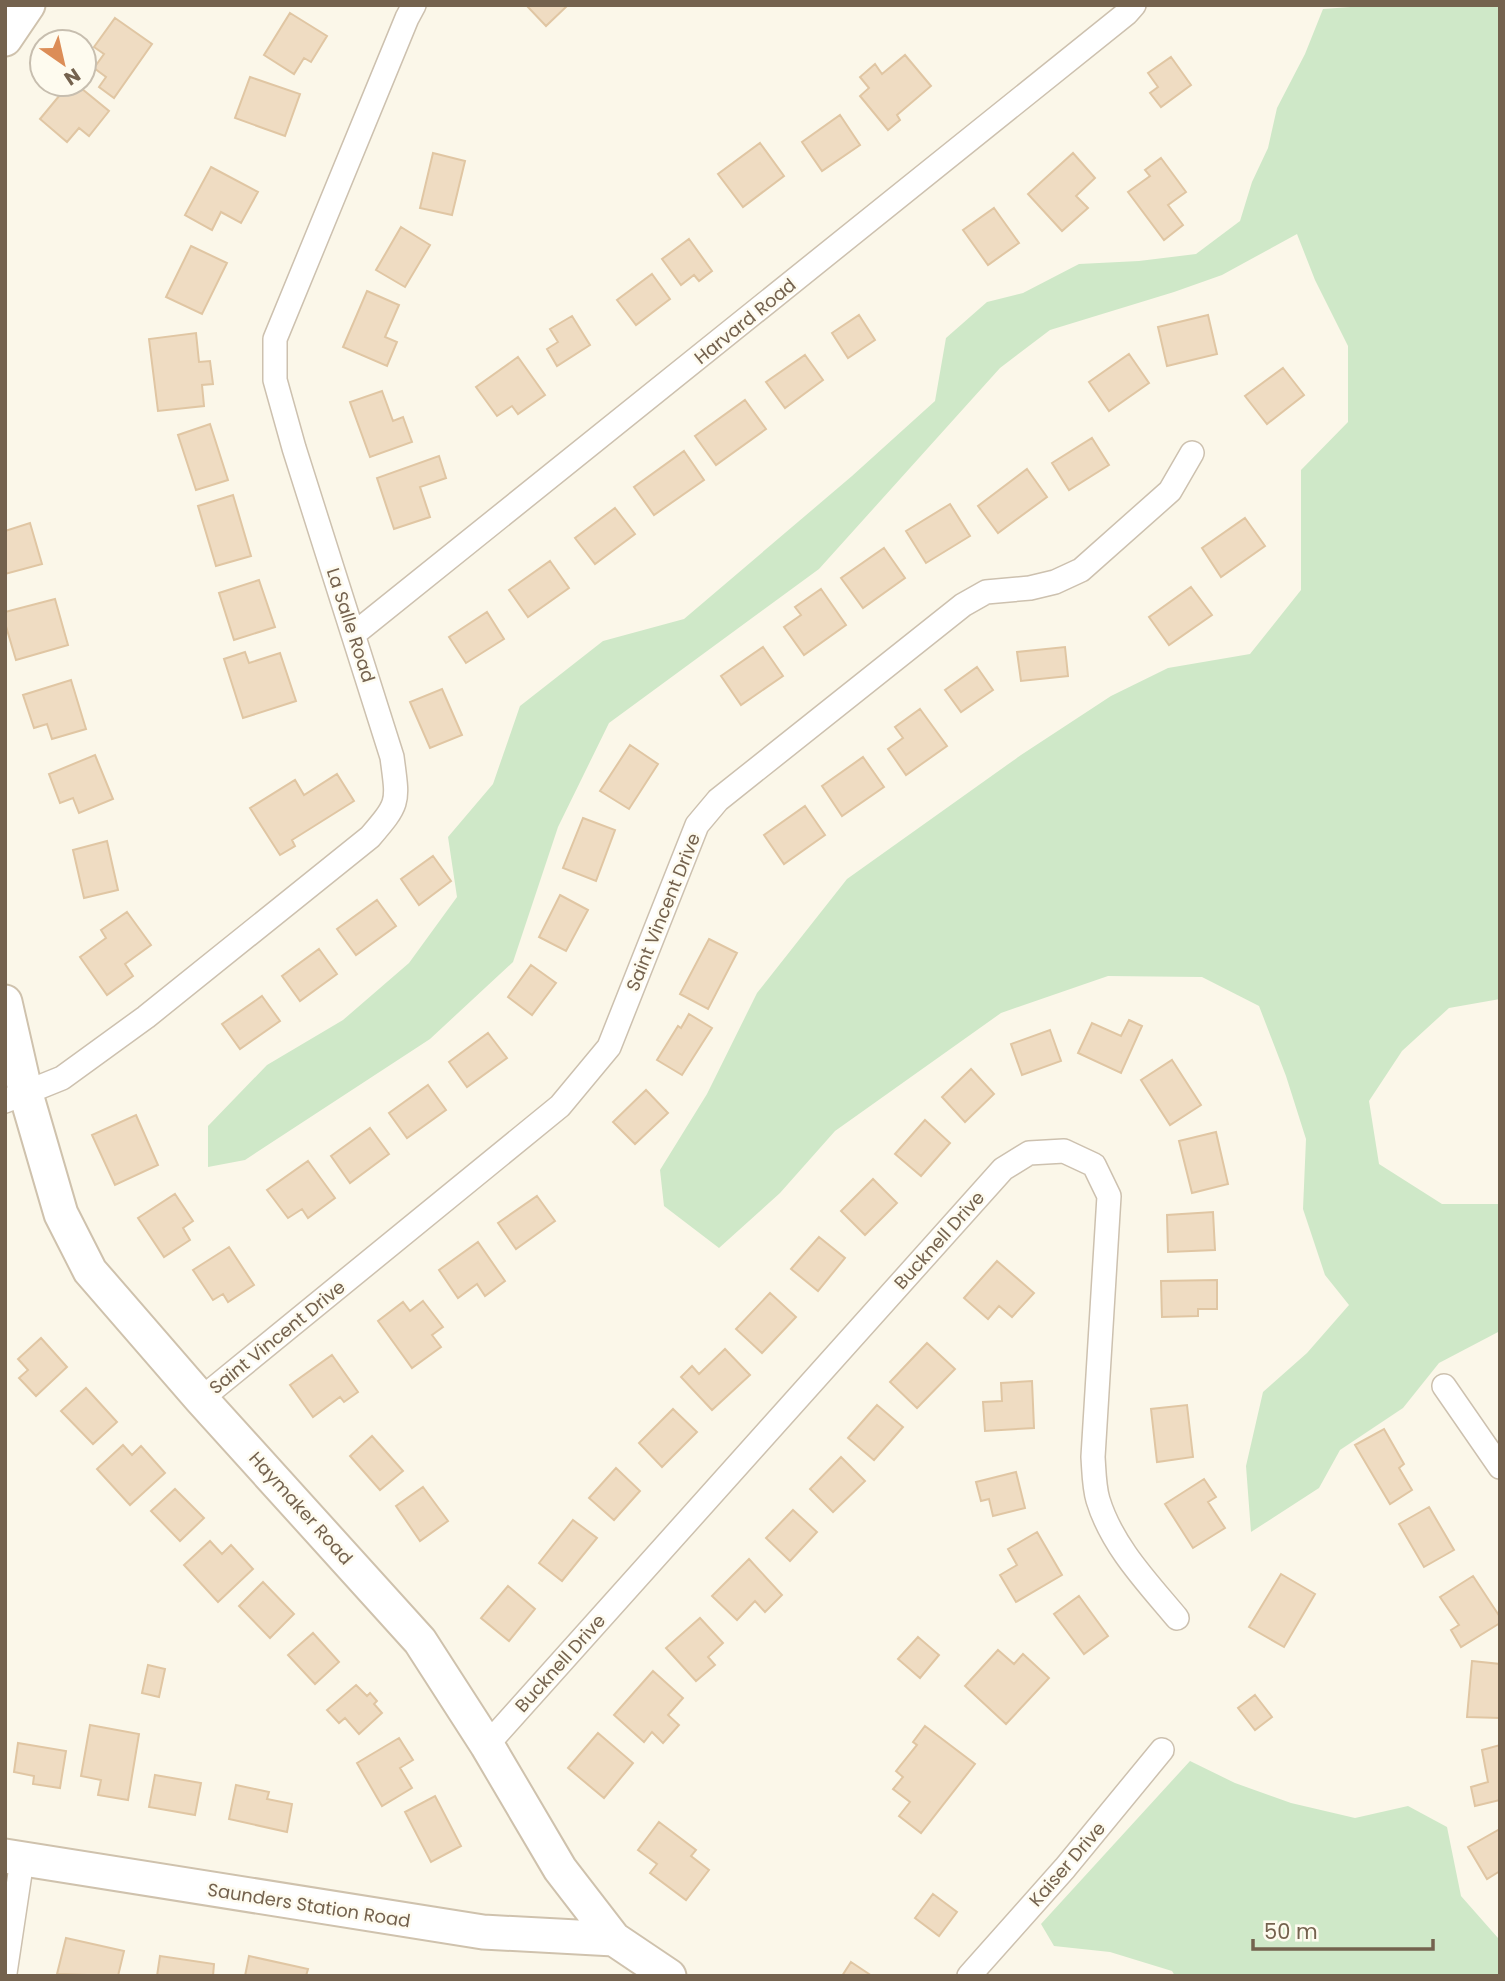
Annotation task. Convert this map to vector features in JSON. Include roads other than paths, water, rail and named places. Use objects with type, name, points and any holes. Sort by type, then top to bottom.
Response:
[{"type":"main road","points":[[5,39],[28,5]]},
{"type":"main road","name":"Haymaker Road","points":[[5,1002],[16,1098],[61,1214],[90,1271],[201,1399],[420,1640],[487,1745],[560,1869],[614,1939],[669,1976]]},
{"type":"main road","name":"Saunders Station Road","points":[[14,1858],[483,1932],[614,1939]]},
{"type":"street","name":"La Salle Road","points":[[16,1098],[62,1078],[146,1017],[370,837],[394,809],[396,790],[392,757],[294,448],[275,380],[275,339],[414,5]]},
{"type":"street","name":"Harvard Road","points":[[354,635],[1134,5]]},
{"type":"street","name":"Saint Vincent Drive","points":[[201,1399],[560,1106],[609,1047],[697,825],[718,800],[964,605],[986,592],[1030,588],[1055,582],[1081,569],[1170,491],[1192,453]]},
{"type":"street","name":"Bucknell Drive","points":[[487,1745],[1003,1169],[1029,1153],[1064,1151],[1094,1165],[1109,1196],[1093,1457],[1097,1499],[1112,1534],[1133,1565],[1177,1618]]},
{"type":"street","points":[[1444,1386],[1500,1466]]},
{"type":"street","name":"Kaiser Drive","points":[[969,1976],[1065,1868],[1162,1750]]},
{"type":"street","points":[[5,1973],[14,1858]]}]
